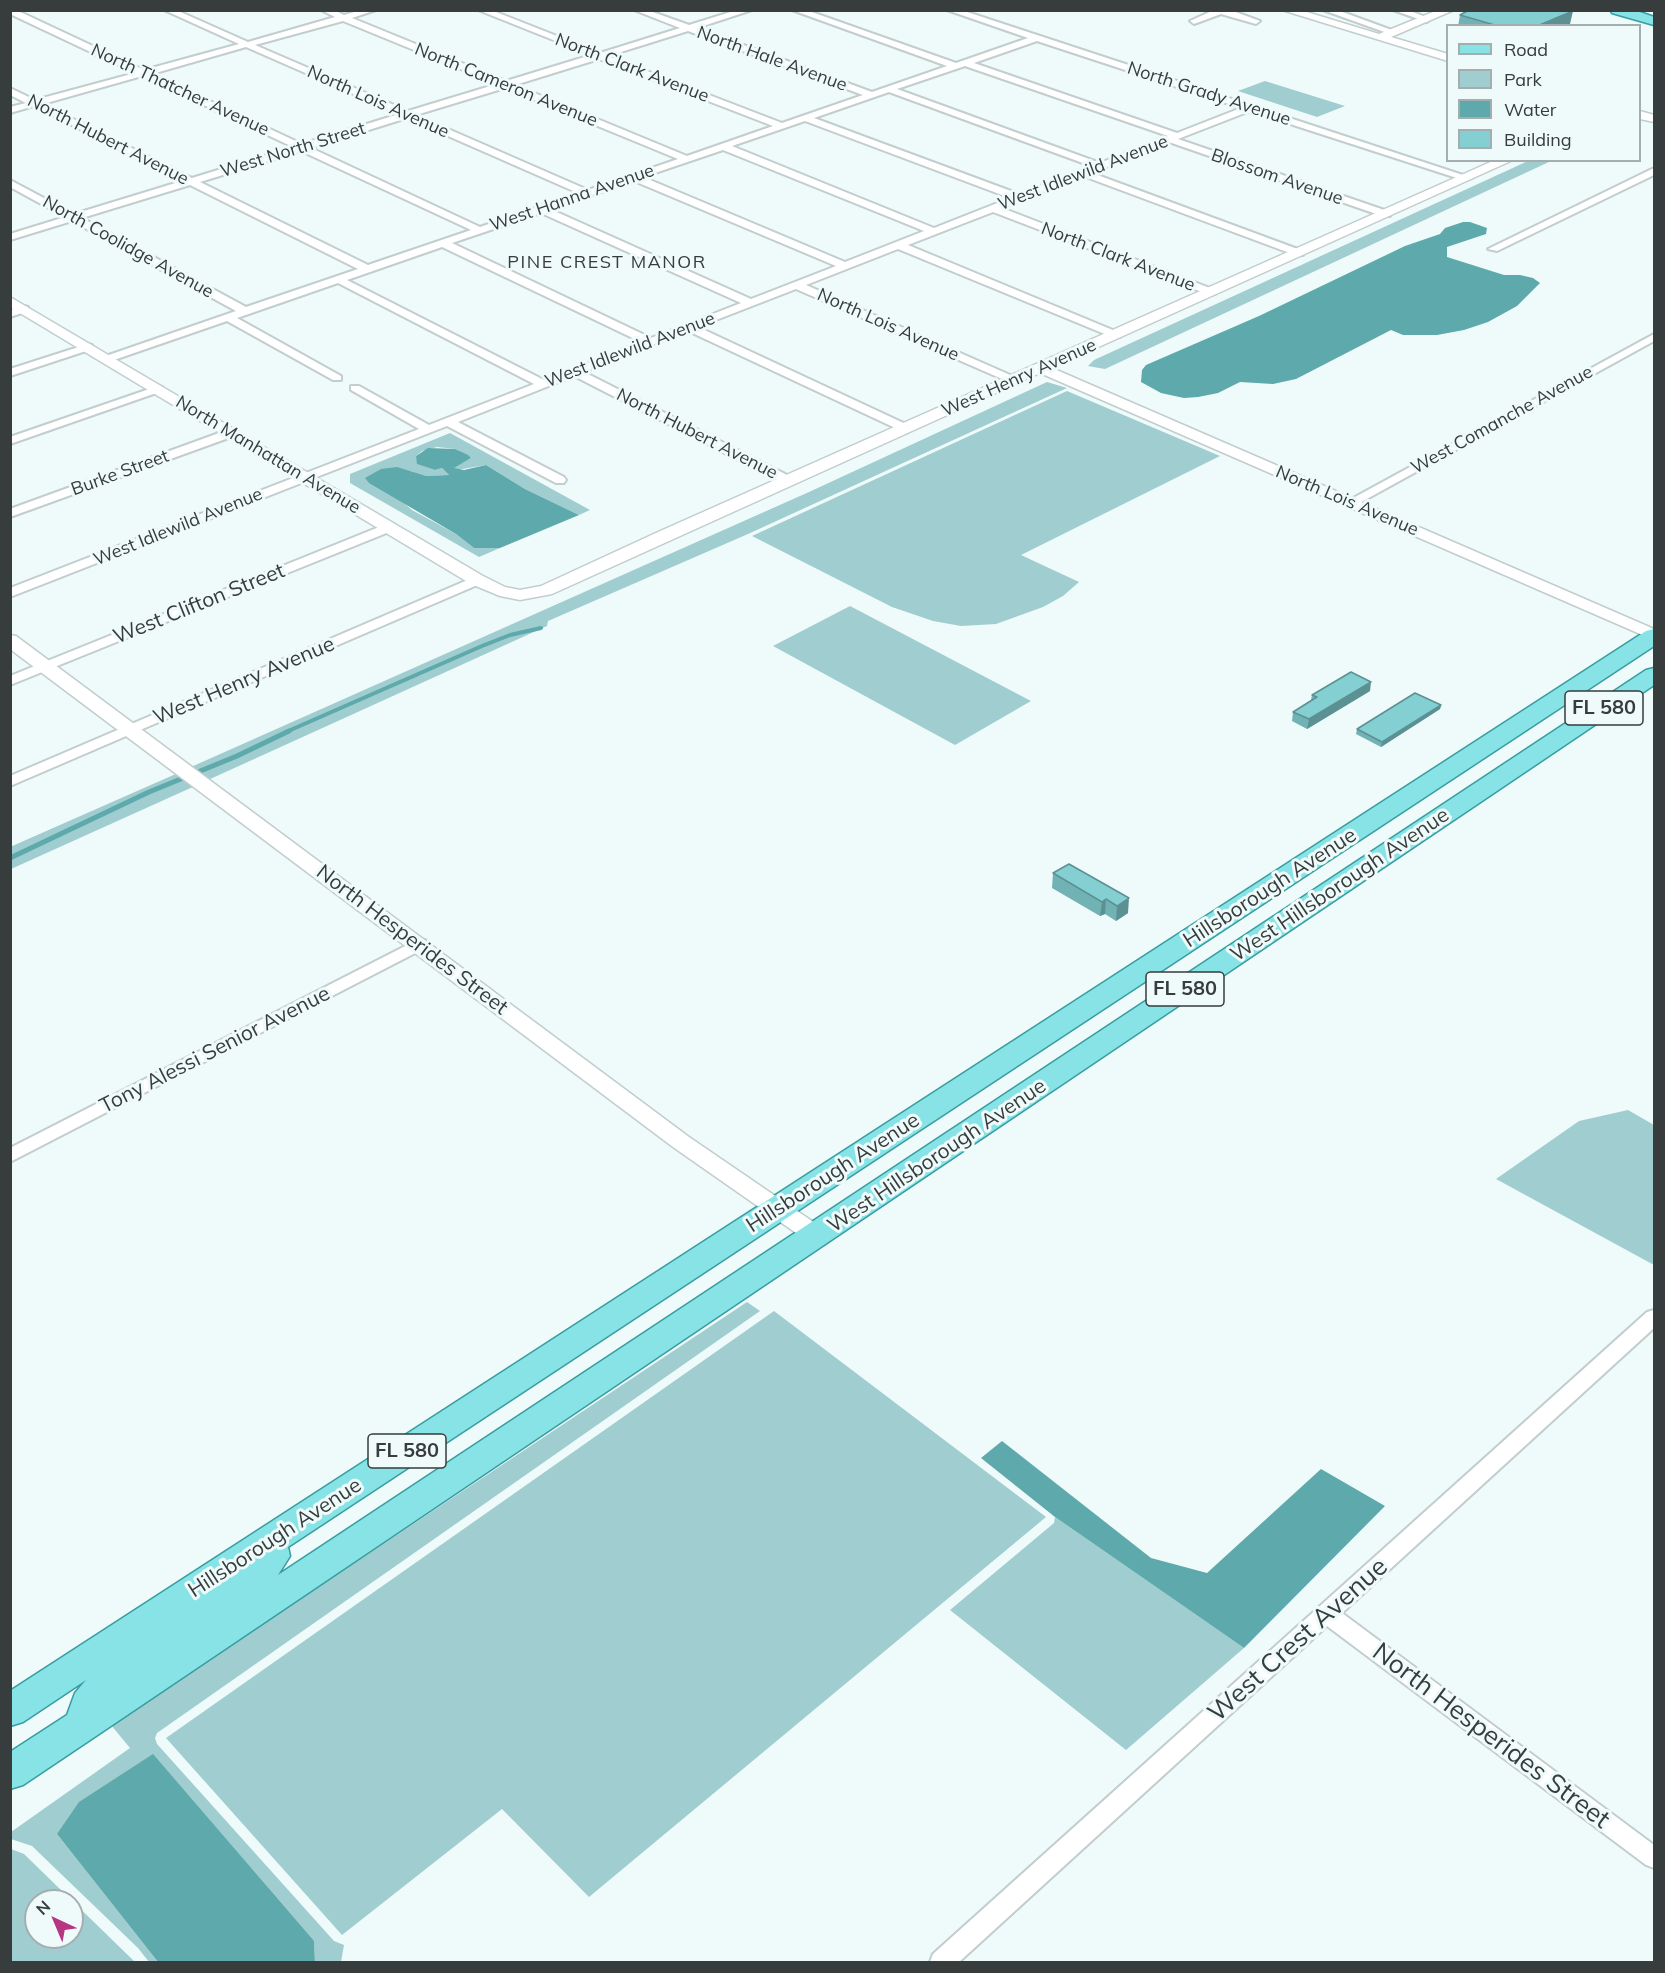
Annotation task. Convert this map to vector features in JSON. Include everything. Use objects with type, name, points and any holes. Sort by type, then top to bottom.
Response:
[{"type":"main road","points":[[1617,10],[1654,17]]},
{"type":"main road","points":[[1625,10],[1654,17]]},
{"type":"main road","points":[[1643,10],[1654,17]]},
{"type":"main road","name":"Hillsborough Avenue","points":[[10,1711],[1654,635]]},
{"type":"main road","name":"West Hillsborough Avenue","points":[[817,1236],[1654,675]]},
{"type":"main road","points":[[1438,818],[1435,800],[1505,752],[1508,732]]},
{"type":"main road","points":[[1311,904],[1312,887],[1396,830],[1401,822],[1406,799]]},
{"type":"main road","points":[[1160,1006],[1151,990],[1156,983],[1253,918],[1265,891]]},
{"type":"main road","points":[[995,1117],[1020,1080],[1108,1020],[1108,1011],[1098,1000]]},
{"type":"main road","name":"FL 580","points":[[10,1773],[817,1236]]},
{"type":"main road","points":[[82,1725],[88,1704],[106,1683],[245,1588],[258,1576],[273,1556],[270,1541]]},
{"type":"street","name":"North Lois Avenue","points":[[168,10],[587,193]]},
{"type":"street","name":"North Cameron Avenue","points":[[325,10],[687,159]]},
{"type":"street","points":[[10,110],[372,10]]},
{"type":"street","name":"North Clark Avenue","points":[[482,10],[782,126]]},
{"type":"street","name":"North Hale Avenue","points":[[638,10],[872,95]]},
{"type":"street","name":"West North Street","points":[[10,237],[748,10]]},
{"type":"street","name":"Blossom Avenue","points":[[796,10],[960,64],[1386,214]]},
{"type":"street","name":"North Grady Avenue","points":[[951,10],[1467,178]]},
{"type":"street","points":[[1287,10],[1446,57]]},
{"type":"street","points":[[1328,10],[1393,32]]},
{"type":"street","points":[[1398,10],[1427,19]]},
{"type":"street","points":[[1379,38],[1449,10]]},
{"type":"street","name":"North Thatcher Avenue","points":[[10,11],[479,230]]},
{"type":"street","points":[[1194,21],[1222,11],[1256,21]]},
{"type":"street","name":"West Hanna Avenue","points":[[107,359],[1037,38]]},
{"type":"street","points":[[888,89],[1099,166]]},
{"type":"street","name":"North Hubert Avenue","points":[[10,91],[367,269]]},
{"type":"street","name":"West Idlewild Avenue","points":[[10,593],[1251,107]]},
{"type":"street","points":[[805,118],[1020,198]]},
{"type":"street","points":[[723,146],[933,231]]},
{"type":"street","name":"West Henry Avenue","points":[[530,593],[546,590],[664,535],[1503,162]]},
{"type":"street","points":[[1493,249],[1654,171]]},
{"type":"street","points":[[1083,173],[1299,253]]},
{"type":"street","name":"North Lois Avenue","points":[[634,177],[845,266]]},
{"type":"street","name":"North Coolidge Avenue","points":[[10,183],[245,311]]},
{"type":"street","name":"North Clark Avenue","points":[[992,208],[1211,292]]},
{"type":"street","points":[[541,209],[750,303]]},
{"type":"street","points":[[443,243],[650,342]]},
{"type":"street","points":[[898,245],[1116,335]]},
{"type":"street","points":[[338,279],[543,384]]},
{"type":"street","name":"North Lois Avenue","points":[[796,285],[1013,380]]},
{"type":"street","name":"North Manhattan Avenue","points":[[10,301],[17,312],[88,347],[477,580],[500,591],[520,595],[530,593]]},
{"type":"street","name":"North Coolidge Avenue","points":[[227,317],[337,378]]},
{"type":"street","points":[[688,327],[906,429]]},
{"type":"street","name":"West Comanche Avenue","points":[[1350,503],[1654,337]]},
{"type":"street","points":[[10,374],[88,347]]},
{"type":"street","name":"North Lois Avenue","points":[[1040,368],[1654,635]]},
{"type":"street","name":"North Hubert Avenue","points":[[574,372],[789,481]]},
{"type":"street","points":[[355,388],[428,429]]},
{"type":"street","points":[[10,441],[158,389]]},
{"type":"street","points":[[447,421],[560,480]]},
{"type":"street","name":"Burke Street","points":[[10,513],[230,433]]},
{"type":"street","name":"West Clifton Street","points":[[10,681],[388,527]]},
{"type":"street","name":"West Henry Avenue","points":[[10,782],[477,580]]},
{"type":"street","name":"North Hesperides Street","points":[[10,640],[681,1142],[817,1236]]},
{"type":"street","name":"Tony Alessi Senior Avenue","points":[[10,1156],[419,944]]},
{"type":"street","name":"West Crest Avenue","points":[[942,1962],[1654,1317]]},
{"type":"street","name":"North Hesperides Street","points":[[1327,1614],[1654,1858]]},
{"type":"green space","points":[[1265,81],[1345,106],[1317,117],[1238,91]]},
{"type":"green space","points":[[1526,162],[1549,162],[1105,369],[1088,366],[1094,360]]},
{"type":"green space","points":[[1047,382],[1067,388],[748,534],[548,621],[547,626],[208,780],[191,767],[809,492]]},
{"type":"green space","points":[[1067,391],[1220,456],[1021,555],[1079,582],[1063,596],[1043,607],[996,624],[961,626],[933,621],[892,607],[752,536]]},
{"type":"green space","points":[[450,433],[590,510],[579,515],[525,489],[486,465],[457,470],[453,468],[471,458],[455,449],[437,447],[422,451],[416,456],[418,464],[435,470],[442,468],[449,475],[426,476],[414,474],[412,471],[404,503],[412,510],[456,534],[474,548],[500,548],[479,557],[350,483],[350,474]]},
{"type":"green space","points":[[850,606],[1031,701],[955,745],[773,646]]},
{"type":"green space","points":[[178,773],[195,786],[11,869],[10,847]]},
{"type":"green space","points":[[1628,1110],[1654,1125],[1654,1265],[1496,1179],[1579,1121]]},
{"type":"green space","points":[[747,1302],[760,1311],[157,1733],[155,1738],[157,1744],[334,1941],[344,1945],[341,1962],[315,1962],[314,1941],[57,1834],[158,1962],[149,1962],[138,1948],[84,1896],[84,1889],[77,1889],[32,1846],[11,1839],[11,1832],[130,1748],[111,1725]]},
{"type":"green space","points":[[774,1311],[1046,1517],[589,1897],[502,1809],[342,1935],[166,1738]]},
{"type":"green space","points":[[1055,1517],[1244,1648],[1126,1750],[950,1610],[1054,1523]]},
{"type":"green space","points":[[11,1849],[24,1854],[60,1889],[24,1889],[24,1949],[84,1949],[84,1912],[135,1962],[11,1962]]},
{"type":"water","points":[[1463,222],[1487,228],[1486,234],[1447,247],[1447,257],[1504,275],[1533,278],[1540,283],[1517,306],[1488,322],[1464,330],[1437,335],[1403,335],[1391,330],[1296,379],[1273,384],[1240,382],[1218,393],[1198,397],[1184,398],[1161,393],[1141,382],[1142,370],[1146,365],[1259,316],[1405,246],[1440,234],[1445,228]]},
{"type":"water","points":[[428,448],[455,449],[471,458],[454,468],[464,470],[486,465],[525,489],[579,515],[500,548],[474,548],[456,534],[369,483],[365,478],[381,469],[397,467],[426,476],[449,475],[442,468],[435,470],[417,464],[416,456]]},
{"type":"water","points":[[1002,1441],[1151,1558],[1207,1573],[1321,1469],[1385,1506],[1244,1648],[1055,1517],[981,1458]]},
{"type":"water","points":[[153,1754],[314,1941],[315,1962],[158,1962],[57,1834],[79,1802]]},
{"type":"building","points":[[1469,10],[1573,11],[1542,24],[1491,24],[1460,15]]},
{"type":"building","points":[[1351,672],[1371,682],[1309,719],[1293,712],[1317,697],[1312,695]]},
{"type":"building","points":[[1415,693],[1441,705],[1382,742],[1357,729]]},
{"type":"building","points":[[1069,864],[1129,898],[1117,906],[1106,899],[1102,902],[1053,873]]},
{"type":"waterway","points":[[286,732],[482,646],[510,635],[541,628]]},
{"type":"waterway","points":[[10,858],[149,792],[237,756],[289,731]]},
{"type":"district","name":"PINE CREST MANOR","points":[[607,263]]}]
